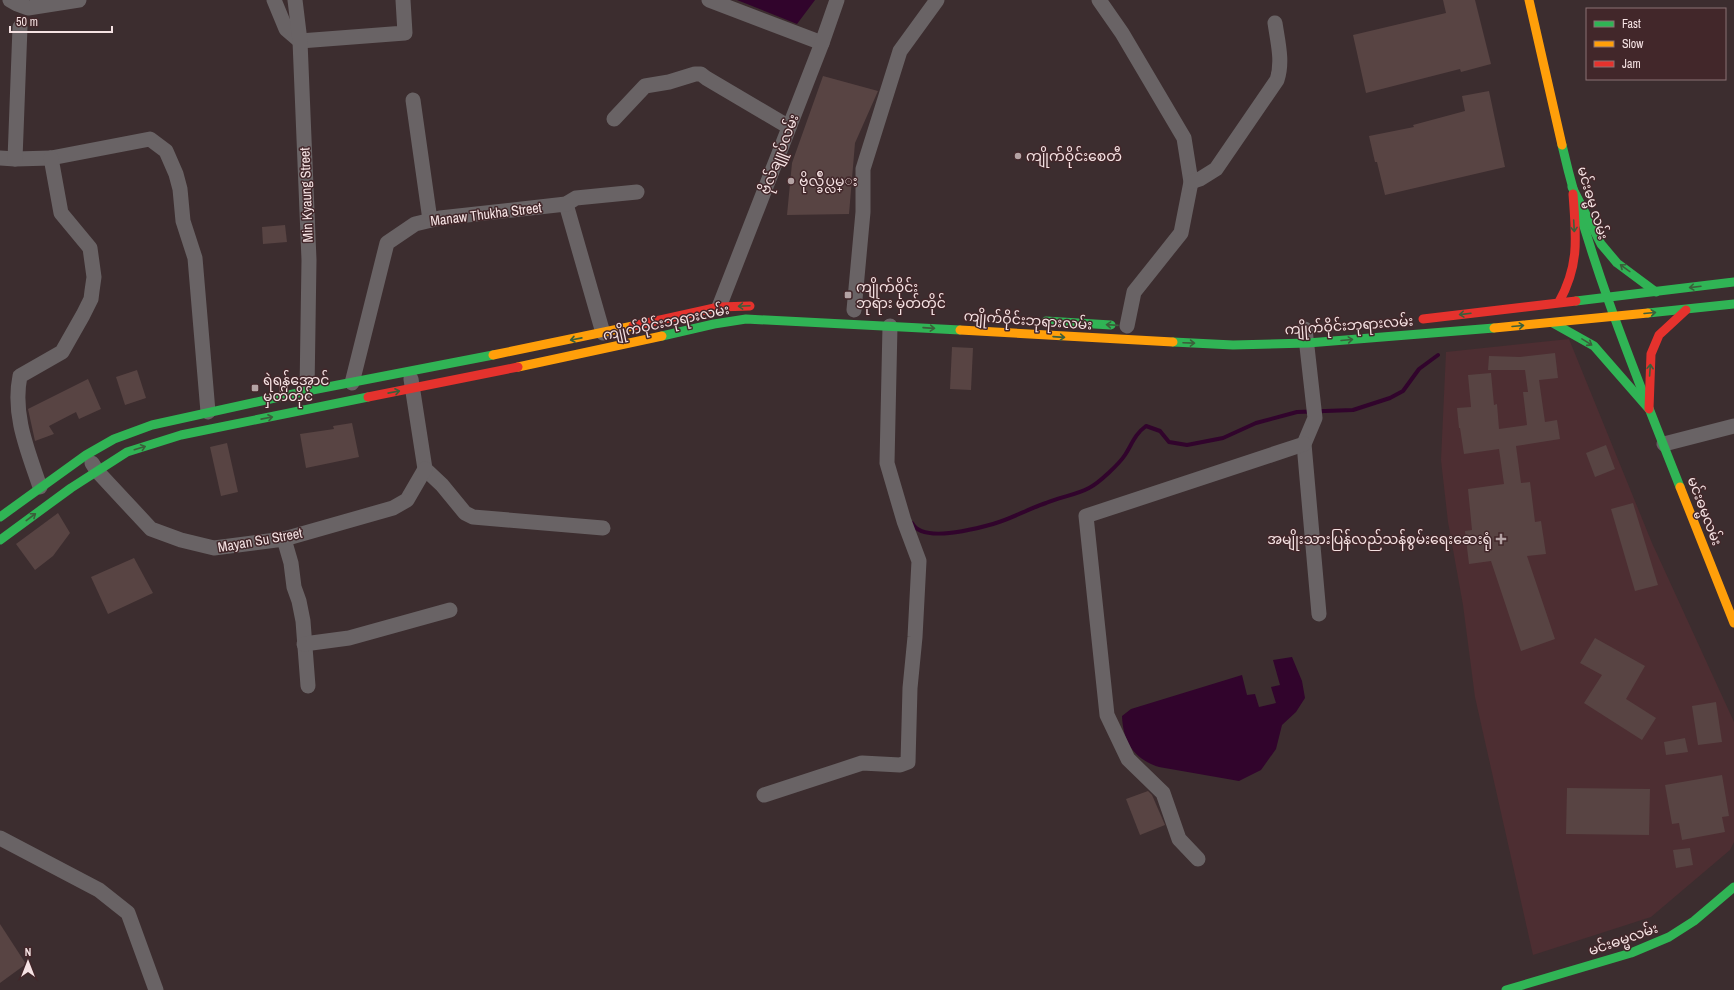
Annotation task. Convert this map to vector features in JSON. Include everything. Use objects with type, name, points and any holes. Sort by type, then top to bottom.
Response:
[{"type":"main road","name":"မင်းဓမ္မ လမ်း","points":[[1529,0],[1572,187],[1608,297],[1650,410]]},
{"type":"main road","points":[[1572,187],[1601,244],[1618,263],[1656,292]]},
{"type":"main road","points":[[1559,302],[1567,289],[1575,267],[1572,187]]},
{"type":"main road","name":"ကျိုက်ဝိုင်းဘုရားလမ်း","points":[[1410,320],[1734,282]]},
{"type":"main road","name":"ကျိုက်ဝိုင်းဘုရားလမ်း","points":[[0,540],[71,488],[128,452],[182,435],[412,389],[714,324],[746,320],[890,326],[1079,338],[1233,345],[1308,343],[1553,323],[1734,304]]},
{"type":"main road","name":"ကျိုက်ဝိုင်းဘုရားလမ်း","points":[[0,517],[86,455],[114,439],[152,425],[307,391],[410,372],[719,308],[757,306]]},
{"type":"main road","points":[[1650,410],[1651,354],[1659,335],[1686,310]]},
{"type":"main road","name":"ကျိုက်ဝိုင်းဘုရားလမ်း","points":[[1039,320],[1131,326]]},
{"type":"main road","points":[[1553,323],[1594,346],[1650,410]]},
{"type":"main road","points":[[603,333],[608,348]]},
{"type":"main road","points":[[307,391],[307,410]]},
{"type":"main road","name":"မင်းဓမ္မလမ်း","points":[[1650,410],[1734,623]]},
{"type":"main road","name":"မင်းဓမ္မလမ်း","points":[[1506,990],[1631,953],[1663,940],[1694,921],[1734,887]]},
{"type":"street","points":[[10,0],[28,8],[79,0]]},
{"type":"street","points":[[274,0],[286,29],[300,41],[405,33],[403,0]]},
{"type":"street","name":"Min Kyaung Street","points":[[294,0],[300,41],[309,260],[307,391]]},
{"type":"street","points":[[709,0],[822,43]]},
{"type":"street","name":"ဗိုလ်ချူပ်လမ်း","points":[[719,308],[822,43],[837,0]]},
{"type":"street","points":[[854,310],[863,212],[863,169],[900,51],[937,0]]},
{"type":"street","points":[[1099,0],[1122,33],[1184,138],[1191,182],[1182,233],[1134,292],[1131,326]]},
{"type":"street","points":[[1191,182],[1200,179],[1216,169],[1277,80],[1280,71],[1280,62],[1275,23]]},
{"type":"street","points":[[15,159],[20,26]]},
{"type":"street","points":[[614,118],[645,86],[669,82],[695,74],[701,74],[789,127]]},
{"type":"street","points":[[413,100],[430,220]]},
{"type":"street","points":[[0,158],[51,158],[150,139],[166,151],[176,174],[180,189],[183,221],[195,258],[208,412]]},
{"type":"street","points":[[40,487],[19,421],[17,402],[20,376],[62,352],[91,299],[94,277],[90,248],[61,213],[51,158]]},
{"type":"street","name":"Manaw Thukha Street","points":[[352,383],[387,243],[415,224],[440,218],[566,204],[576,198],[637,192]]},
{"type":"street","points":[[566,204],[603,333]]},
{"type":"street","points":[[764,795],[862,763],[900,766],[908,762],[910,688],[915,637],[919,561],[904,521],[887,463],[890,326]]},
{"type":"street","points":[[1305,328],[1308,343],[1315,418],[1304,444],[1319,614]]},
{"type":"street","points":[[410,372],[425,469],[442,485],[465,513],[473,517],[603,528]]},
{"type":"street","points":[[1664,444],[1734,426]]},
{"type":"street","points":[[1198,859],[1179,839],[1163,793],[1128,759],[1108,715],[1086,516],[1304,444]]},
{"type":"street","name":"Mayan Su Street","points":[[86,455],[97,471],[151,529],[181,540],[214,548],[284,539],[393,508],[406,500],[425,469]]},
{"type":"street","points":[[284,539],[291,563],[294,587],[300,601],[308,686]]},
{"type":"street","points":[[304,644],[349,638],[450,610]]},
{"type":"street","points":[[0,838],[99,890],[128,913],[156,990]]},
{"type":"shaded area","points":[[737,0],[815,0],[797,24]]},
{"type":"shaded area","points":[[1569,339],[1652,543],[1734,722],[1734,842],[1730,850],[1651,917],[1533,955],[1475,697],[1463,605],[1448,522],[1441,460],[1446,352]]},
{"type":"shaded area","points":[[1292,657],[1302,681],[1305,698],[1296,712],[1282,725],[1276,749],[1261,770],[1239,781],[1159,767],[1150,764],[1137,754],[1128,741],[1125,734],[1122,716],[1131,709],[1242,675],[1247,695],[1255,694],[1259,707],[1276,703],[1271,687],[1280,685],[1273,660]]},
{"type":"building","points":[[1443,0],[1475,0],[1491,64],[1461,72],[1460,69],[1366,93],[1353,35],[1446,13]]},
{"type":"building","points":[[823,76],[878,91],[855,143],[849,214],[787,215],[792,163]]},
{"type":"building","points":[[1489,91],[1505,167],[1385,195],[1369,136],[1414,127],[1413,125],[1465,111],[1462,96]]},
{"type":"building","points":[[285,225],[287,242],[263,244],[262,227]]},
{"type":"building","points":[[952,347],[973,348],[971,390],[950,389]]},
{"type":"building","points":[[1555,353],[1558,378],[1539,380],[1545,422],[1557,420],[1560,439],[1516,446],[1521,483],[1530,482],[1535,522],[1541,521],[1546,554],[1527,556],[1555,639],[1521,651],[1491,561],[1469,564],[1465,531],[1472,530],[1468,489],[1504,484],[1499,449],[1464,454],[1457,408],[1471,407],[1468,375],[1491,373],[1494,405],[1497,404],[1499,429],[1527,425],[1523,392],[1528,392],[1525,370],[1488,370],[1489,356],[1520,357]]},
{"type":"building","points":[[137,370],[146,398],[125,405],[116,377]]},
{"type":"building","points":[[88,379],[101,409],[79,419],[76,412],[49,426],[54,434],[35,441],[28,409]]},
{"type":"building","points":[[352,423],[359,457],[306,468],[300,434],[334,429],[333,426]]},
{"type":"building","points":[[227,443],[238,492],[221,496],[210,447]]},
{"type":"building","points":[[1606,445],[1615,469],[1595,477],[1586,453]]},
{"type":"building","points":[[1633,503],[1658,585],[1635,591],[1611,509]]},
{"type":"building","points":[[58,513],[70,533],[53,556],[35,570],[16,544]]},
{"type":"building","points":[[134,558],[153,593],[108,614],[91,577]]},
{"type":"building","points":[[1595,638],[1645,666],[1626,699],[1656,718],[1642,740],[1584,703],[1602,675],[1580,663]]},
{"type":"building","points":[[1716,702],[1722,742],[1698,745],[1692,706]]},
{"type":"building","points":[[1685,738],[1688,752],[1666,755],[1664,742]]},
{"type":"building","points":[[1722,775],[1729,816],[1722,817],[1725,832],[1682,840],[1679,823],[1672,824],[1665,785]]},
{"type":"building","points":[[1567,788],[1650,789],[1649,835],[1566,834]]},
{"type":"building","points":[[1148,791],[1152,795],[1165,825],[1140,835],[1126,799]]},
{"type":"building","points":[[1690,848],[1693,865],[1676,868],[1673,850]]},
{"type":"building","points":[[0,924],[26,964],[0,983]]},
{"type":"waterway","points":[[912,523],[918,529],[926,532],[950,533],[962,531],[1000,522],[1039,505],[1084,490],[1093,486],[1114,468],[1125,455],[1136,436],[1146,426],[1160,431],[1169,442],[1187,445],[1223,438],[1256,423],[1297,412],[1353,410],[1390,398],[1403,391],[1419,369],[1438,355]]},
{"type":"traffic: fast","points":[[1562,145],[1573,189],[1600,275],[1630,360],[1680,487]]},
{"type":"traffic: fast","points":[[1572,187],[1601,244],[1617,263],[1656,292]]},
{"type":"traffic: fast","points":[[1576,301],[1734,282]]},
{"type":"traffic: fast","points":[[1648,313],[1734,304]]},
{"type":"traffic: fast","points":[[662,336],[714,324],[746,319],[960,330]]},
{"type":"traffic: fast","points":[[1046,321],[1111,325]]},
{"type":"traffic: fast","points":[[1553,323],[1594,346],[1649,409]]},
{"type":"traffic: fast","points":[[1173,342],[1233,345],[1308,343],[1494,328]]},
{"type":"traffic: fast","points":[[0,517],[86,455],[114,439],[152,425],[307,391],[493,355]]},
{"type":"traffic: fast","points":[[0,540],[71,488],[127,452],[181,435],[368,397]]},
{"type":"traffic: fast","points":[[1506,990],[1631,953],[1669,937],[1694,921],[1734,887]]},
{"type":"traffic: slow","points":[[1529,0],[1562,145]]},
{"type":"traffic: slow","points":[[1494,328],[1648,313]]},
{"type":"traffic: slow","points":[[493,355],[633,326]]},
{"type":"traffic: slow","points":[[960,330],[1173,342]]},
{"type":"traffic: slow","points":[[518,367],[662,336]]},
{"type":"traffic: slow","points":[[1680,487],[1734,623]]},
{"type":"traffic: jam","points":[[1559,302],[1566,288],[1575,250],[1573,194]]},
{"type":"traffic: jam","points":[[1423,319],[1576,301]]},
{"type":"traffic: jam","points":[[633,326],[719,307],[750,306]]},
{"type":"traffic: jam","points":[[1649,409],[1651,354],[1659,335],[1686,310]]},
{"type":"traffic: jam","points":[[368,397],[518,367]]},
{"type":"place","name":"ကျိုက်ဝိုင်းစေတီ","points":[[1018,156]]},
{"type":"place","name":"ဗိုလ္ခ်ဳပ္လမ္း","points":[[791,181]]},
{"type":"place","name":"ကျိုက်ဝိုင်း ဘုရား မှတ်တိုင်","points":[[848,295]]},
{"type":"place","name":"ရဲရန်အောင် မှတ်တိုင်","points":[[255,388]]},
{"type":"place","name":"အမျိုးသားပြန်လည်သန်စွမ်းရေးဆေးရုံ","points":[[1501,539]]}]
